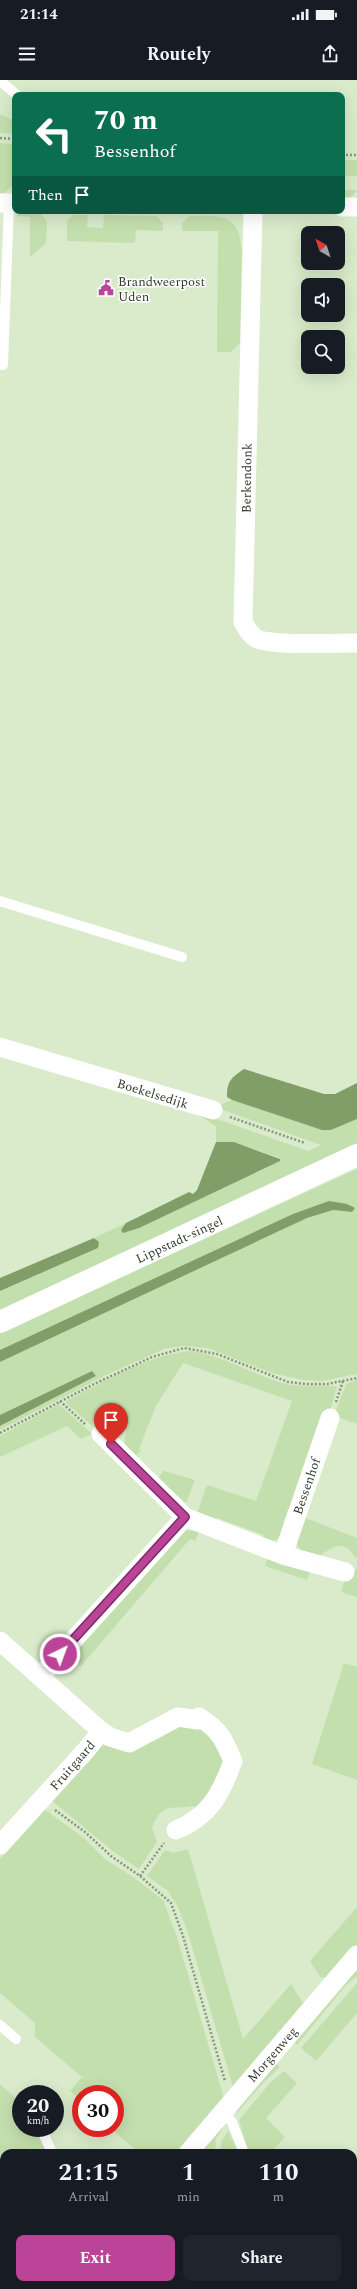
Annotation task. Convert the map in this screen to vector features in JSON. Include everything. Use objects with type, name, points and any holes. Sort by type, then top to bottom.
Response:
[{"type":"main road","name":"Lippstadt-singel","points":[[0,1322],[357,1155]]},
{"type":"street","points":[[345,207],[357,207]]},
{"type":"street","name":"Berkendonk","points":[[253,214],[243,622],[249,633],[256,638],[271,642],[357,644]]},
{"type":"street","name":"Boekelsedijk","points":[[0,1047],[213,1110]]},
{"type":"street","name":"Bessenhof","points":[[283,1555],[330,1418]]},
{"type":"street","points":[[101,1434],[185,1517],[283,1555],[345,1572]]},
{"type":"street","points":[[40,1677],[185,1517]]},
{"type":"street","name":"Fruitgaard","points":[[0,1641],[101,1731],[88,1748],[0,1845]]},
{"type":"street","points":[[101,1731],[110,1737],[129,1743],[178,1717],[198,1720],[199,1717],[215,1727],[225,1741],[233,1761],[229,1773],[206,1813],[192,1824],[176,1830]]},
{"type":"street","name":"Morgenweg","points":[[191,2149],[357,1955]]},
{"type":"lane","points":[[0,82],[13,92]]},
{"type":"lane","points":[[0,365],[3,365],[8,203]]},
{"type":"lane","points":[[0,901],[182,957]]},
{"type":"lane","points":[[0,2025],[16,2039]]},
{"type":"lane","points":[[228,2106],[232,2122],[242,2149]]},
{"type":"lane","points":[[45,2137],[50,2149]]},
{"type":"path","points":[[0,138],[12,139]]},
{"type":"path","points":[[345,155],[357,155]]},
{"type":"path","points":[[213,1110],[305,1143]]},
{"type":"path","points":[[0,1433],[60,1401],[152,1357],[184,1348],[217,1354],[288,1382],[327,1384],[357,1378]]},
{"type":"path","points":[[60,1401],[93,1430],[101,1434]]},
{"type":"path","points":[[42,1799],[85,1832],[111,1856],[140,1876],[171,1903],[183,1936],[225,2082],[228,2106]]},
{"type":"path","points":[[140,1876],[159,1848],[176,1830]]},
{"type":"shaded area","points":[[0,114],[12,120],[12,134],[0,133]]},
{"type":"shaded area","points":[[0,143],[12,144],[12,186],[4,193],[0,193]]},
{"type":"shaded area","points":[[345,160],[357,160],[357,176],[345,176]]},
{"type":"shaded area","points":[[345,190],[357,190],[351,198],[345,197]]},
{"type":"shaded area","points":[[17,214],[41,214],[47,221],[46,243],[30,257],[30,217],[17,216]]},
{"type":"shaded area","points":[[73,215],[88,215],[87,227],[103,228],[104,215],[157,216],[163,223],[163,231],[136,230],[135,243],[67,241],[67,221]]},
{"type":"shaded area","points":[[189,216],[211,216],[225,219],[236,227],[240,236],[242,249],[240,343],[231,352],[217,352],[218,231],[182,231],[182,223]]},
{"type":"shaded area","points":[[244,1069],[324,1094],[335,1094],[357,1083],[357,1119],[331,1130],[322,1130],[232,1100],[227,1097],[229,1083]]},
{"type":"shaded area","points":[[232,1100],[331,1130],[357,1119],[357,1143],[0,1311],[0,1291],[94,1250],[96,1238],[94,1238],[126,1223],[192,1202],[280,1161],[280,1158],[234,1142],[216,1142],[216,1126],[189,1109],[308,1151],[321,1145],[215,1107]]},
{"type":"shaded area","points":[[216,1142],[234,1142],[280,1159],[280,1161],[139,1228],[123,1233],[121,1230],[126,1223],[189,1192],[193,1194],[197,1190]]},
{"type":"shaded area","points":[[357,1169],[357,1374],[322,1381],[303,1380],[272,1373],[208,1348],[182,1346],[164,1349],[104,1376],[0,1430],[0,1426],[96,1376],[92,1371],[0,1415],[0,1362],[307,1218],[333,1210],[346,1212],[329,1201],[234,1241],[0,1350],[0,1333]]},
{"type":"shaded area","points":[[329,1201],[347,1204],[355,1208],[352,1212],[333,1210],[307,1218],[0,1362],[0,1350],[293,1214]]},
{"type":"shaded area","points":[[94,1238],[99,1242],[98,1248],[0,1291],[0,1278]]},
{"type":"shaded area","points":[[191,1351],[217,1357],[278,1382],[302,1386],[337,1387],[329,1414],[292,1509],[288,1509],[283,1524],[286,1526],[280,1536],[275,1540],[262,1540],[264,1535],[217,1518],[214,1524],[197,1513],[207,1485],[256,1501],[292,1401],[183,1363],[156,1406],[139,1449],[141,1451],[135,1457],[129,1452],[125,1445],[126,1425],[122,1418],[116,1414],[104,1413],[94,1420],[92,1426],[66,1403],[66,1401],[127,1370],[160,1357]]},
{"type":"shaded area","points":[[92,1371],[96,1376],[0,1426],[0,1415]]},
{"type":"shaded area","points":[[357,1380],[357,1424],[334,1416],[346,1384]]},
{"type":"shaded area","points":[[59,1404],[92,1434],[81,1439],[67,1426],[0,1457],[0,1436]]},
{"type":"shaded area","points":[[161,1470],[195,1480],[186,1503],[158,1478],[163,1472]]},
{"type":"shaded area","points":[[303,1517],[357,1538],[357,1557],[355,1558],[347,1548],[343,1546],[334,1547],[319,1556],[303,1554],[296,1543]]},
{"type":"shaded area","points":[[186,1530],[199,1532],[195,1541],[190,1539],[81,1666],[69,1655],[180,1532]]},
{"type":"shaded area","points":[[268,1557],[310,1571],[307,1580],[265,1566]]},
{"type":"shaded area","points":[[357,1568],[356,1597],[341,1592],[345,1579]]},
{"type":"shaded area","points":[[344,1663],[357,1667],[357,1780],[312,1764]]},
{"type":"shaded area","points":[[197,1725],[220,1746],[224,1767],[198,1809],[194,1806],[169,1808],[160,1813],[152,1827],[157,1842],[139,1869],[114,1852],[51,1800],[101,1746],[170,1726]]},
{"type":"shaded area","points":[[44,1809],[84,1838],[105,1859],[133,1877],[163,1900],[177,1937],[223,2095],[223,2101],[181,2149],[134,2149],[120,2137],[124,2137],[124,2085],[75,2085],[82,2077],[35,2037],[35,2023],[0,1993],[0,1859]]},
{"type":"shaded area","points":[[188,1849],[243,2039],[291,1984],[305,2006],[233,2087],[188,1933],[178,1907],[168,1891],[147,1876],[165,1850],[173,1853]]},
{"type":"shaded area","points":[[357,1907],[357,1945],[329,1978],[320,1977],[310,1961]]},
{"type":"shaded area","points":[[357,1965],[357,1976],[346,1985],[297,2045],[293,2041]]},
{"type":"shaded area","points":[[357,1983],[357,2013],[316,2061],[301,2048]]},
{"type":"shaded area","points":[[274,2062],[280,2067],[263,2083],[237,2113],[238,2107]]},
{"type":"shaded area","points":[[284,2071],[297,2083],[266,2118],[285,2137],[274,2149],[247,2149],[239,2120],[270,2083]]},
{"type":"shaded area","points":[[0,2084],[12,2095],[12,2137],[40,2137],[46,2149],[0,2149]]},
{"type":"shaded area","points":[[223,2128],[216,2139],[215,2149],[200,2149],[217,2130]]},
{"type":"shaded area","points":[[228,2131],[237,2149],[221,2149],[222,2140]]},
{"type":"place","name":"Brandweerpost Uden","points":[[106,288]]},
{"type":"route","points":[[60,1654],[185,1517],[111,1444]]}]
